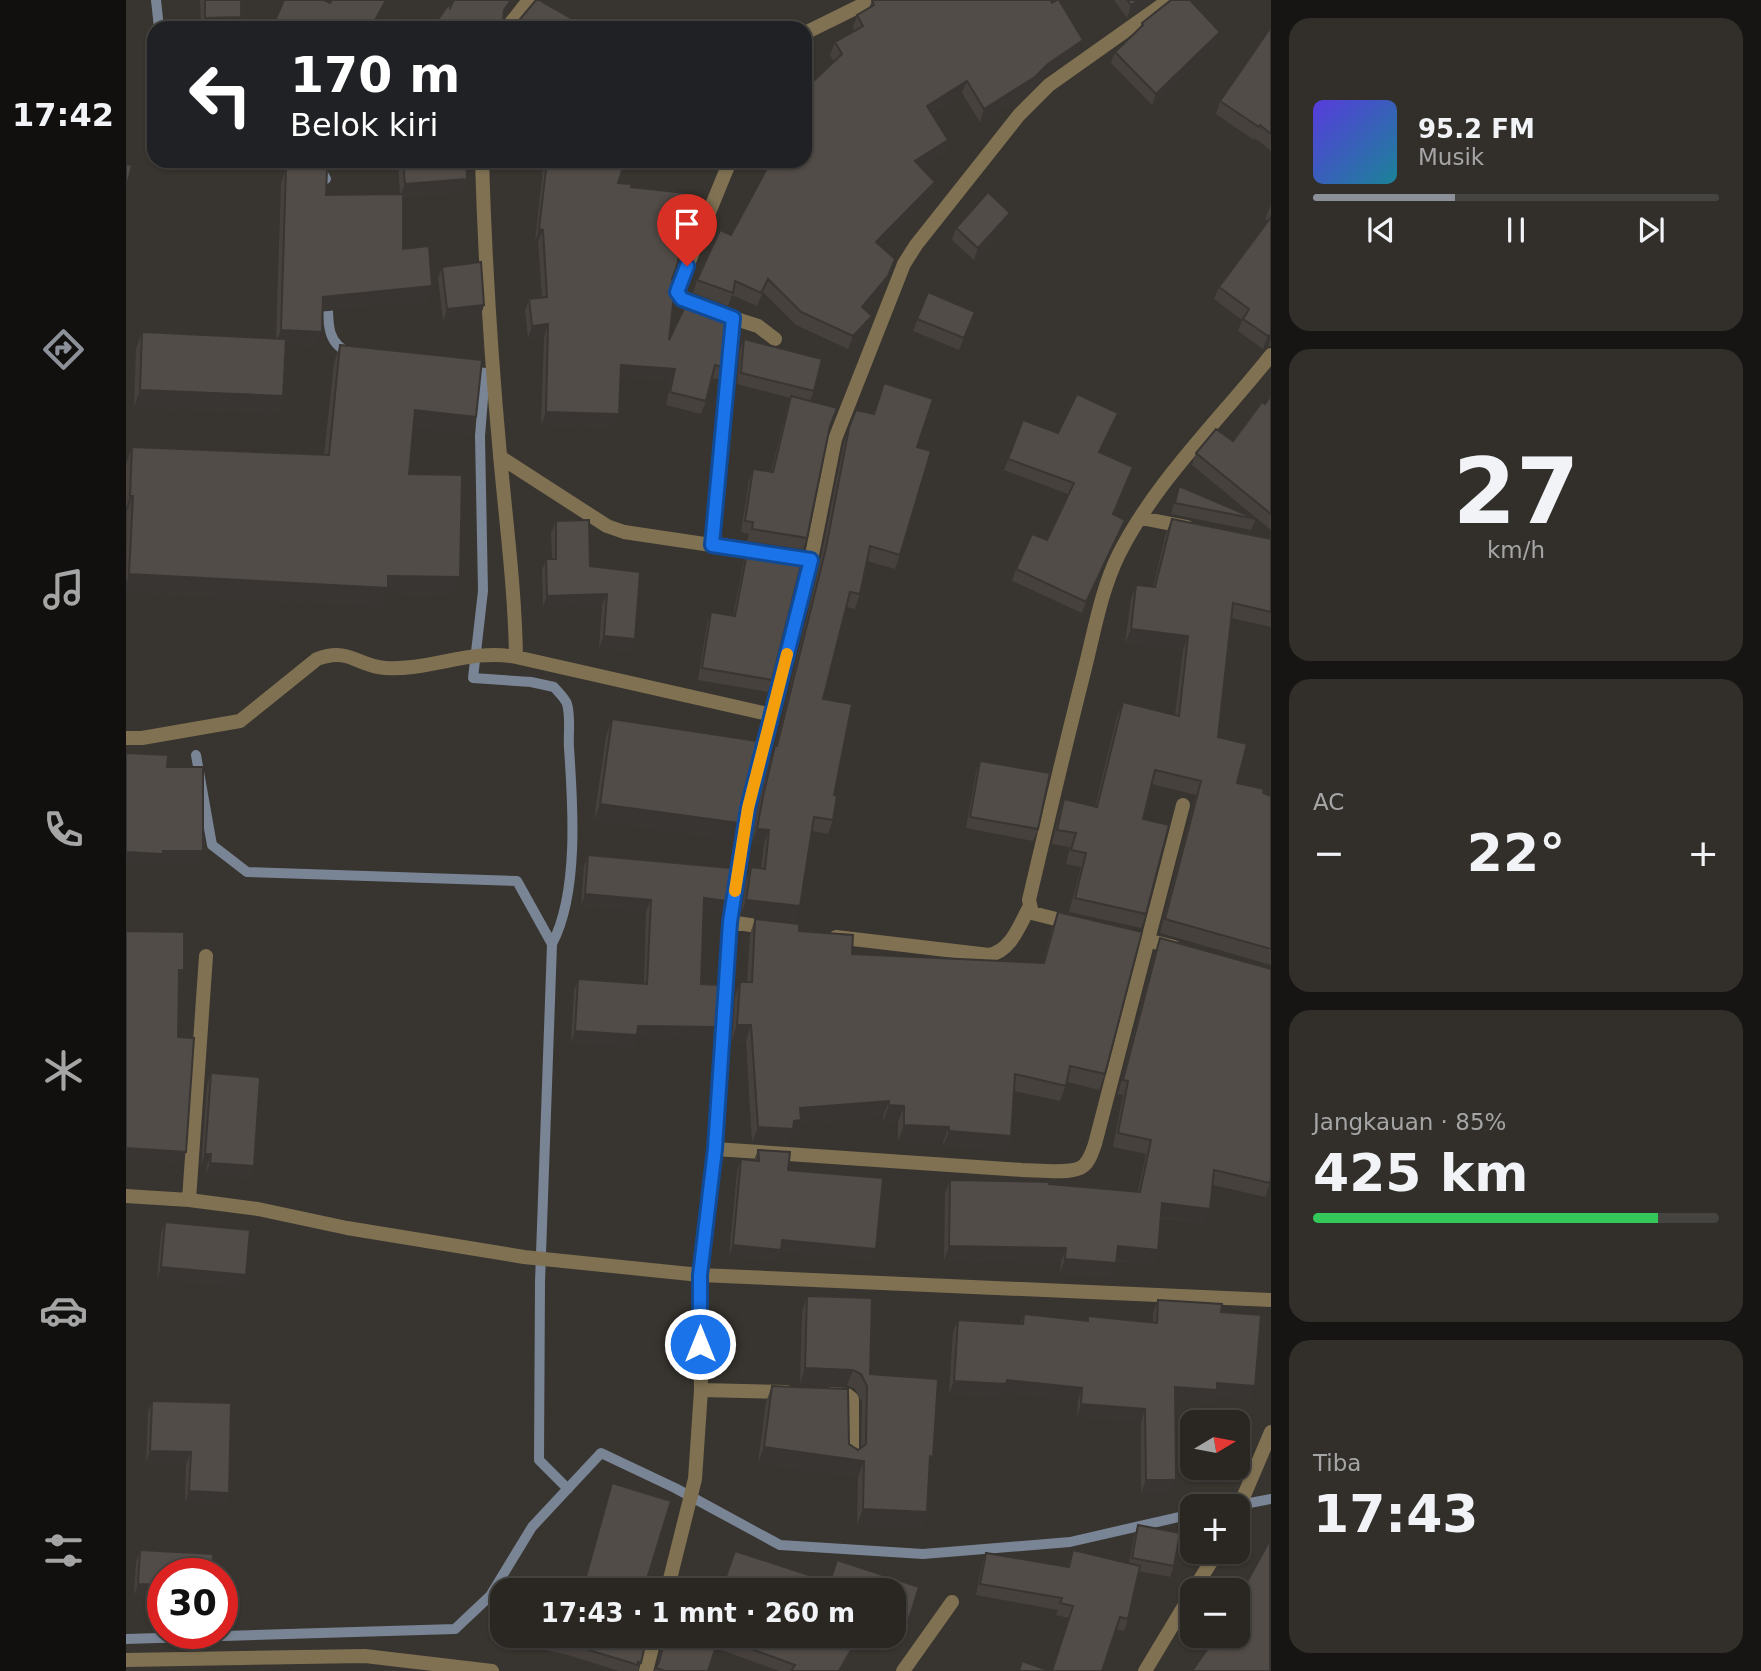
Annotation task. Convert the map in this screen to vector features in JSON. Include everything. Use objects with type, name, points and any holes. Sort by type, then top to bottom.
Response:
[{"type":"street","points":[[512,21],[529,0]]},
{"type":"street","points":[[812,30],[872,0]]},
{"type":"street","points":[[670,1578],[695,1479],[701,1390],[700,1275],[715,1149],[730,922],[748,808],[835,439],[904,264],[1019,115],[1049,85],[1169,0]]},
{"type":"street","points":[[482,168],[484,242],[510,558],[510,656]]},
{"type":"street","points":[[727,168],[677,292],[682,299],[758,326],[775,339]]},
{"type":"street","points":[[712,545],[733,318]]},
{"type":"street","points":[[827,935],[989,956],[1000,953],[1009,945],[1029,908],[1062,756],[1097,620],[1119,555],[1141,518],[1177,468],[1271,355]]},
{"type":"street","points":[[500,457],[607,526],[624,532],[774,554]]},
{"type":"street","points":[[1141,518],[1206,531]]},
{"type":"street","points":[[126,738],[142,738],[240,721],[317,659],[327,655],[345,655],[384,668],[453,659],[510,656],[772,715]]},
{"type":"street","points":[[715,1149],[1022,1170],[1080,1168],[1091,1156],[1095,1144],[1183,805]]},
{"type":"street","points":[[1029,908],[1035,914],[1086,926]]},
{"type":"street","points":[[730,922],[785,930]]},
{"type":"street","points":[[1111,932],[1186,951]]},
{"type":"street","points":[[189,1200],[206,956]]},
{"type":"street","points":[[126,1196],[189,1200],[258,1209],[347,1228],[524,1257],[700,1275],[1271,1300]]},
{"type":"street","points":[[701,1390],[843,1394],[852,1399],[852,1456]]},
{"type":"street","points":[[1246,1494],[1271,1432]]},
{"type":"street","points":[[903,1671],[952,1602]]},
{"type":"street","points":[[1145,1671],[1180,1613]]},
{"type":"street","points":[[646,1671],[652,1648]]},
{"type":"street","points":[[126,1660],[365,1656],[492,1671]]},
{"type":"building","points":[[205,0],[241,0],[241,17],[205,18]]},
{"type":"building","points":[[284,0],[324,0],[330,3],[332,0],[386,0],[375,20],[394,18],[392,21],[275,21]]},
{"type":"building","points":[[454,0],[511,0],[504,10],[504,21],[437,21],[449,4],[450,8]]},
{"type":"building","points":[[536,0],[576,21],[518,21]]},
{"type":"building","points":[[872,0],[1051,0],[1052,3],[1059,0],[1083,40],[1048,64],[1035,77],[984,109],[967,81],[927,106],[948,140],[915,161],[935,182],[876,242],[895,259],[888,276],[862,307],[872,316],[853,336],[801,312],[768,279],[761,293],[735,281],[733,293],[697,280],[720,230],[731,235],[767,168],[812,168],[812,82],[842,54],[835,42],[863,26],[857,15],[874,5]]},
{"type":"building","points":[[1171,0],[1190,0],[1220,32],[1156,94],[1115,52],[1142,23]]},
{"type":"building","points":[[1271,27],[1271,134],[1220,101]]},
{"type":"building","points":[[126,164],[132,165],[126,189]]},
{"type":"building","points":[[286,168],[327,169],[326,195],[403,194],[403,249],[429,246],[432,286],[323,297],[322,332],[281,330]]},
{"type":"building","points":[[404,168],[466,168],[467,179],[405,184]]},
{"type":"building","points":[[546,168],[623,168],[618,183],[686,193],[678,262],[672,279],[675,287],[669,340],[689,298],[727,312],[722,367],[715,365],[706,401],[670,392],[675,369],[621,365],[619,414],[546,412],[548,324],[532,326],[529,299],[547,297],[543,230],[539,229]]},
{"type":"building","points":[[988,192],[1010,213],[978,248],[956,228]]},
{"type":"building","points":[[1271,217],[1271,334],[1268,336],[1243,319],[1249,309],[1219,287]]},
{"type":"building","points":[[481,262],[484,305],[447,309],[442,267]]},
{"type":"building","points":[[928,292],[975,312],[964,338],[917,319]]},
{"type":"building","points":[[142,332],[286,339],[283,396],[140,390]]},
{"type":"building","points":[[744,339],[822,359],[814,391],[741,373]]},
{"type":"building","points":[[340,345],[482,360],[476,417],[415,410],[409,474],[462,475],[460,577],[388,576],[388,588],[129,574],[133,496],[130,496],[132,447],[329,455]]},
{"type":"building","points":[[884,383],[933,399],[917,447],[931,451],[900,555],[870,546],[860,594],[850,592],[823,699],[852,704],[834,795],[837,796],[833,820],[814,817],[800,906],[746,900],[751,867],[765,869],[769,830],[757,829],[763,796],[826,548],[849,428],[856,410],[874,414]]},
{"type":"building","points":[[1077,394],[1118,413],[1099,452],[1133,467],[1113,514],[1125,520],[1086,602],[1016,569],[1032,534],[1047,540],[1074,483],[1008,459],[1023,420],[1058,433]]},
{"type":"building","points":[[1271,395],[1271,514],[1196,453],[1216,429],[1233,441],[1262,402],[1265,404]]},
{"type":"building","points":[[791,396],[837,408],[830,426],[807,538],[752,529],[753,522],[745,521],[753,469],[773,472]]},
{"type":"building","points":[[1179,486],[1256,519],[1175,503]]},
{"type":"building","points":[[1172,519],[1271,539],[1271,612],[1233,603],[1218,737],[1247,744],[1237,783],[1264,789],[1263,793],[1271,796],[1271,949],[1165,919],[1201,781],[1155,770],[1143,819],[1169,825],[1146,914],[1075,898],[1086,853],[1071,850],[1076,833],[1057,830],[1064,799],[1097,807],[1123,702],[1179,716],[1188,636],[1131,629],[1136,585],[1155,587]]},
{"type":"building","points":[[589,520],[590,566],[640,572],[635,639],[604,636],[607,594],[547,596],[546,559],[556,559],[556,521]]},
{"type":"building","points":[[748,548],[803,557],[772,680],[702,668],[711,612],[735,616]]},
{"type":"building","points":[[612,719],[757,741],[739,823],[600,804]]},
{"type":"building","points":[[126,753],[168,755],[167,767],[203,767],[203,851],[163,851],[163,854],[126,852]]},
{"type":"building","points":[[980,761],[1050,773],[1038,829],[970,817]]},
{"type":"building","points":[[588,855],[731,868],[726,901],[704,898],[701,984],[720,985],[717,1027],[638,1026],[637,1035],[575,1031],[578,979],[647,984],[651,900],[585,894]]},
{"type":"building","points":[[1058,912],[1142,932],[1105,1074],[1070,1066],[1066,1086],[1015,1074],[1011,1136],[949,1131],[949,1127],[904,1125],[904,1106],[889,1105],[889,1101],[800,1108],[801,1120],[794,1121],[793,1129],[758,1127],[751,1025],[737,1025],[740,982],[752,982],[755,919],[799,924],[799,931],[853,935],[852,954],[1044,963]]},
{"type":"building","points":[[126,931],[184,932],[184,970],[179,970],[178,1037],[194,1038],[186,1152],[126,1148]]},
{"type":"building","points":[[1160,938],[1271,969],[1270,1183],[1214,1170],[1210,1209],[1162,1203],[1158,1250],[1118,1246],[1116,1263],[1065,1259],[1066,1248],[949,1246],[950,1180],[1049,1182],[1140,1192],[1151,1140],[1118,1133],[1128,1081],[1123,1080]]},
{"type":"building","points":[[211,1073],[260,1077],[254,1166],[210,1163],[211,1154],[205,1154]]},
{"type":"building","points":[[758,1150],[790,1152],[788,1170],[883,1178],[876,1249],[782,1240],[781,1250],[733,1245],[741,1159],[759,1161]]},
{"type":"building","points":[[165,1222],[250,1230],[246,1275],[161,1267]]},
{"type":"building","points":[[807,1296],[872,1298],[870,1374],[938,1379],[927,1512],[863,1509],[864,1461],[764,1447],[772,1386],[848,1389],[849,1444],[858,1450],[866,1444],[867,1386],[861,1374],[853,1370],[805,1368]]},
{"type":"building","points":[[1158,1300],[1222,1304],[1221,1312],[1261,1315],[1255,1386],[1217,1383],[1217,1390],[1175,1387],[1176,1480],[1146,1480],[1145,1409],[1081,1404],[1082,1388],[1007,1380],[1006,1384],[954,1381],[958,1320],[1023,1324],[1024,1314],[1088,1321],[1088,1316],[1157,1323]]},
{"type":"building","points":[[152,1401],[231,1403],[229,1493],[189,1491],[191,1452],[150,1451]]},
{"type":"building","points":[[612,1483],[671,1501],[647,1578],[586,1578]]},
{"type":"building","points":[[1138,1525],[1180,1533],[1174,1566],[1132,1558]]},
{"type":"building","points":[[1270,1540],[1270,1671],[1192,1671],[1208,1648],[1250,1648],[1249,1578]]},
{"type":"building","points":[[140,1550],[213,1554],[213,1558],[147,1558],[147,1584],[138,1584]]},
{"type":"building","points":[[1073,1550],[1140,1566],[1128,1619],[1120,1617],[1102,1671],[1052,1671],[1073,1606],[1060,1603],[1062,1598],[980,1584],[986,1553],[1069,1567]]},
{"type":"building","points":[[735,1551],[818,1578],[726,1578]]},
{"type":"building","points":[[837,1560],[892,1578],[831,1578]]},
{"type":"building","points":[[906,1583],[919,1587],[906,1628]]},
{"type":"building","points":[[582,1648],[644,1648],[641,1663],[638,1662],[638,1665]]},
{"type":"building","points":[[663,1648],[715,1648],[708,1671],[665,1671],[656,1668]]},
{"type":"building","points":[[749,1648],[852,1648],[839,1671],[791,1671],[795,1665]]},
{"type":"building","points":[[1022,1661],[1050,1671],[1019,1671]]},
{"type":"waterway","points":[[156,0],[158,21]]},
{"type":"waterway","points":[[320,168],[326,179]]},
{"type":"waterway","points":[[328,299],[330,331],[337,344],[351,353]]},
{"type":"waterway","points":[[470,371],[485,373],[480,436],[483,591],[473,678],[531,682],[554,687],[566,702],[569,715],[572,848],[567,900],[552,944],[540,1282],[539,1460],[568,1489]]},
{"type":"waterway","points":[[196,755],[212,845],[247,872],[517,881],[552,944]]},
{"type":"waterway","points":[[126,1639],[455,1629],[490,1596],[532,1527],[601,1453],[675,1488],[780,1545],[923,1554],[1070,1542],[1180,1517]]},
{"type":"waterway","points":[[1250,1503],[1271,1499]]},
{"type":"slow traffic","points":[[735,891],[748,808],[787,654]]},
{"type":"route","points":[[687,266],[677,292],[682,299],[733,318],[712,545],[811,560],[748,808],[730,922],[715,1149],[700,1275],[700,1344]]}]
